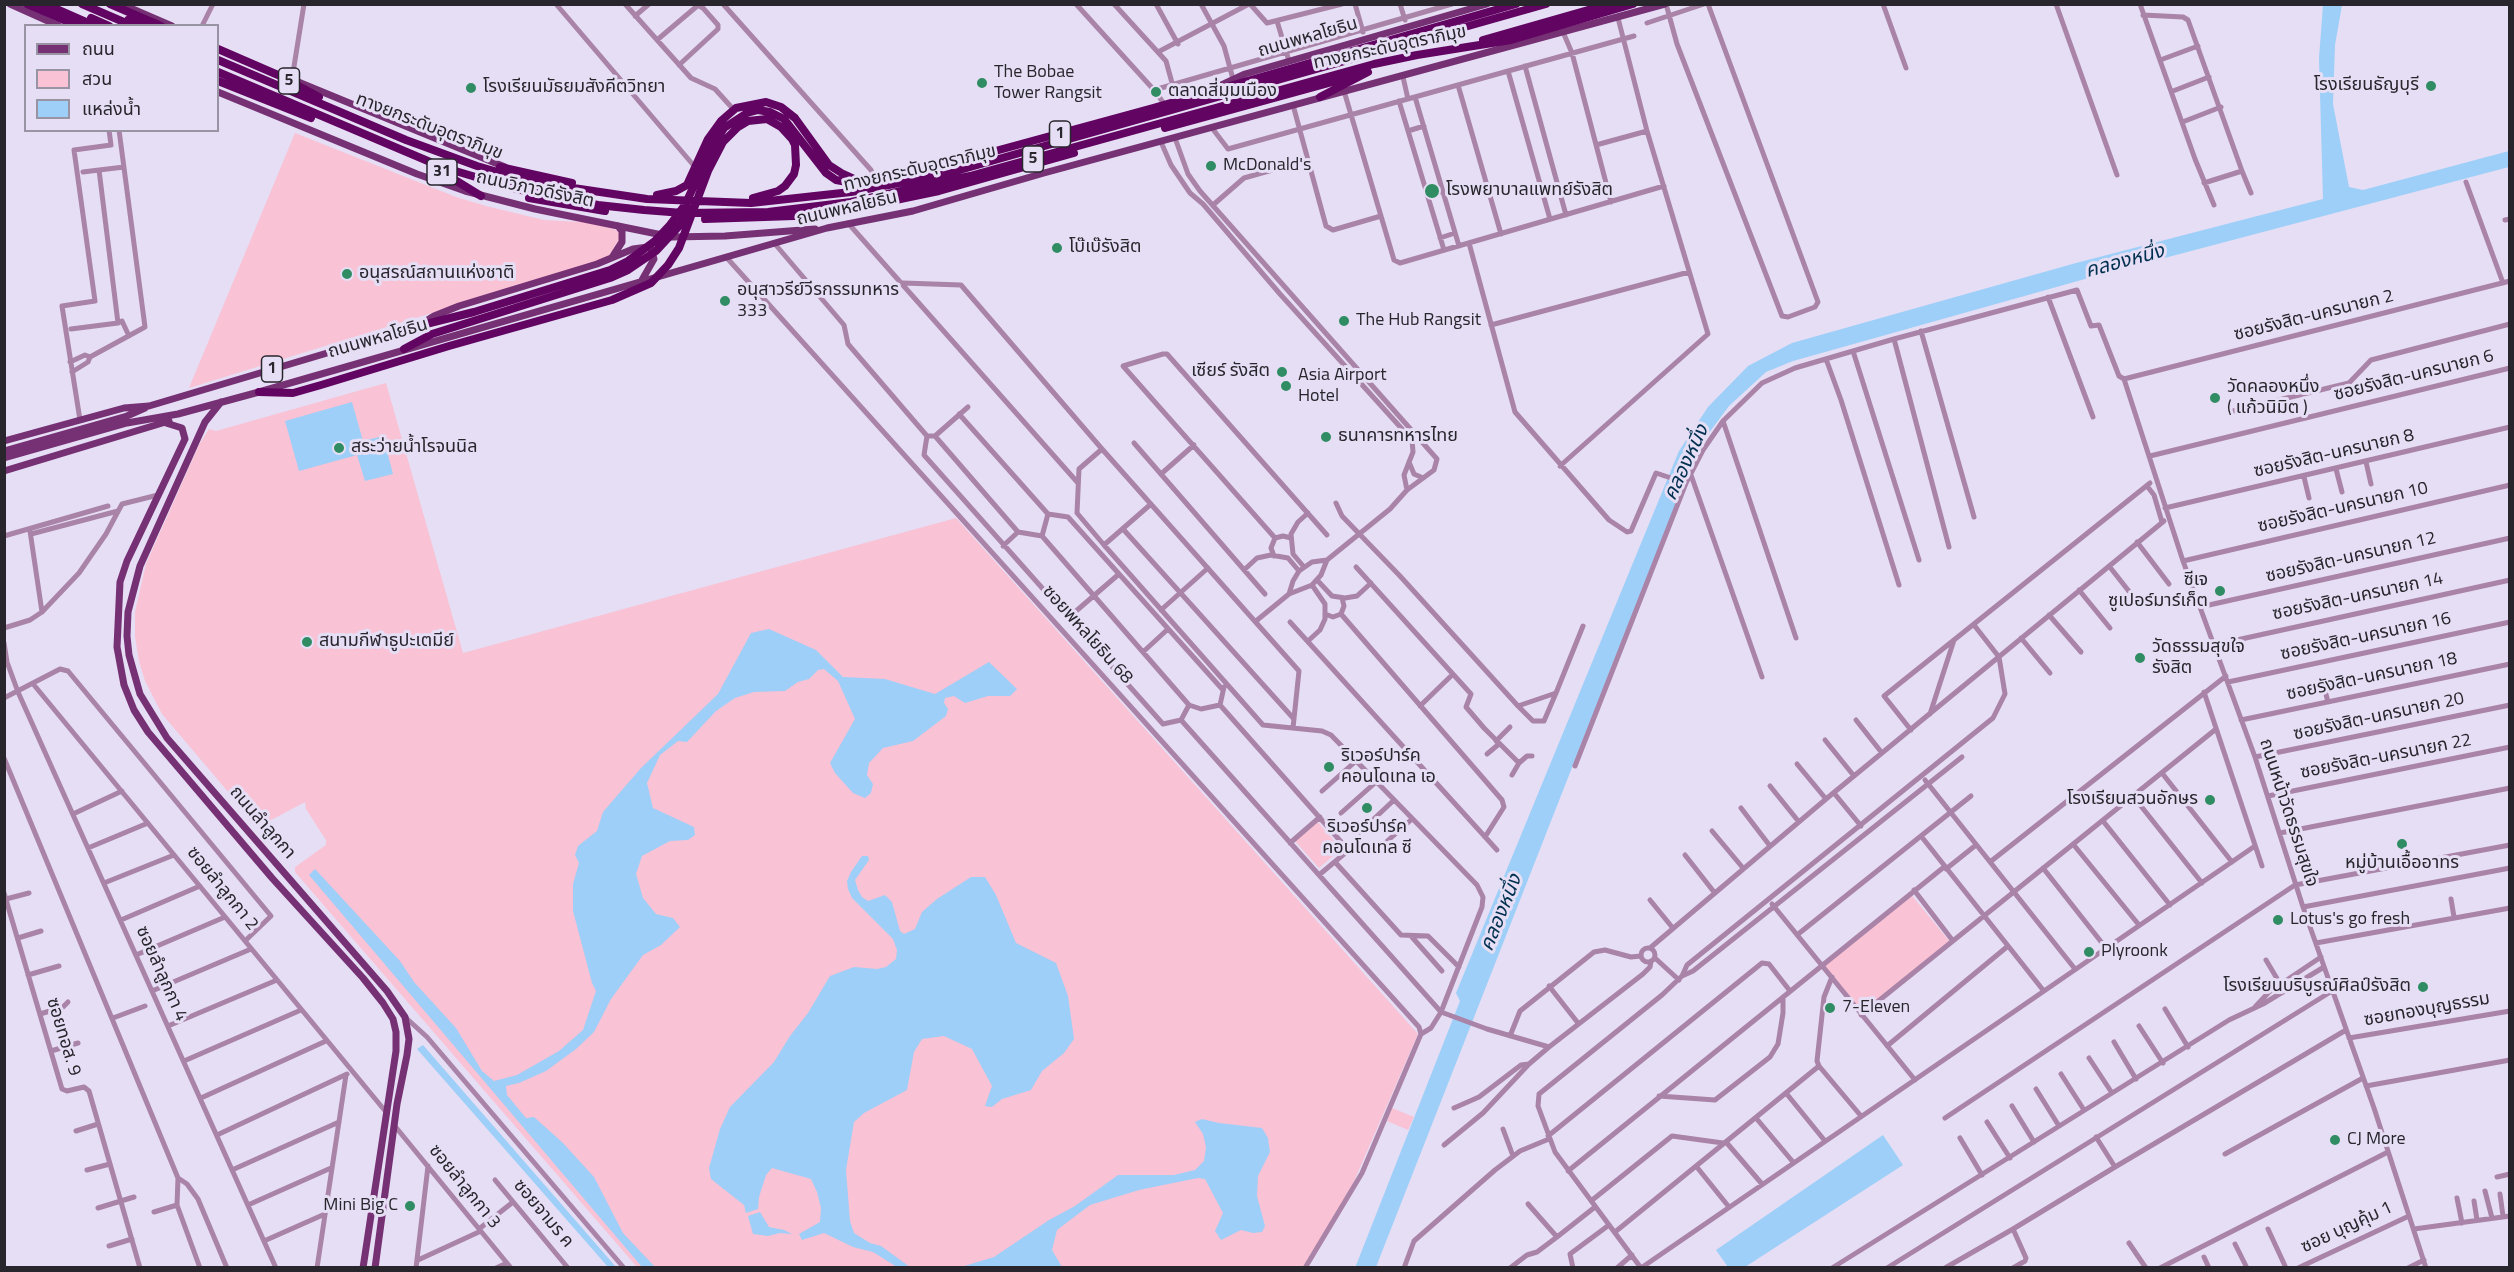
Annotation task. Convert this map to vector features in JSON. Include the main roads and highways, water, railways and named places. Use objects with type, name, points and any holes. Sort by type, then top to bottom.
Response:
[{"type":"highway","points":[[27,4],[73,24]]},
{"type":"highway","points":[[45,4],[90,24]]},
{"type":"highway","points":[[60,4],[105,24]]},
{"type":"highway","points":[[82,4],[128,24]]},
{"type":"highway","points":[[92,4],[137,24]]},
{"type":"highway","points":[[110,4],[156,24]]},
{"type":"highway","name":"ถนนพหลโยธิน","points":[[753,198],[851,190],[1165,105],[1516,4]]},
{"type":"highway","name":"ทางยกระดับอุตราภิมุข","points":[[219,59],[406,140],[477,166],[560,186],[647,199],[751,203],[902,183],[982,165],[1546,4]]},
{"type":"highway","name":"ถนนพหลโยธิน","points":[[681,219],[734,220],[794,216],[906,199],[984,180],[1609,4]]},
{"type":"highway","name":"ทางยกระดับอุตราภิมุข","points":[[219,74],[442,167],[478,179],[587,203],[683,213],[758,213],[812,208],[888,195],[970,176],[1374,64],[1511,40],[1634,4]]},
{"type":"highway","name":"5","points":[[219,47],[278,75],[359,119]]},
{"type":"highway","name":"ถนนวิภาวดีรังสิต","points":[[219,59],[460,157],[578,184],[693,198],[753,198]]},
{"type":"highway","points":[[1320,97],[1368,72]]},
{"type":"highway","name":"ถนนวิภาวดีรังสิต","points":[[219,74],[442,172],[546,202],[591,210],[681,219]]},
{"type":"highway","name":"5","points":[[219,81],[289,111],[355,131]]},
{"type":"highway","points":[[274,81],[303,83]]},
{"type":"highway","points":[[657,195],[682,189],[687,185],[708,139],[721,121],[734,110],[751,103],[766,102],[781,107],[795,118],[829,165],[860,181]]},
{"type":"highway","points":[[404,349],[432,334],[475,316],[610,270],[635,256],[655,241],[685,205],[712,147],[724,128],[747,113],[764,111],[784,119],[818,163],[836,180],[860,181]]},
{"type":"highway","points":[[259,392],[293,393],[612,300],[651,283],[668,266],[679,248],[717,151],[730,134],[748,121],[766,119],[781,127],[795,145],[796,165],[794,174],[784,186],[753,198]]},
{"type":"highway","points":[[442,172],[482,196]]},
{"type":"highway","name":"1","points":[[860,181],[908,175]]},
{"type":"highway","points":[[418,326],[475,316],[610,278],[628,270],[643,261],[668,239],[681,224],[698,196]]},
{"type":"main road","points":[[10,4],[55,24]]},
{"type":"main road","points":[[121,4],[167,24]]},
{"type":"main road","name":"ถนนพหลโยธิน","points":[[1210,91],[1233,79],[1289,61],[1487,4]]},
{"type":"main road","name":"ถนนพหลโยธิน","points":[[4,458],[127,423],[178,414],[259,392],[826,228],[913,211],[1320,97],[1403,77],[1666,4]]},
{"type":"main road","name":"ถนนวิภาวดีรังสิต","points":[[219,47],[514,170]]},
{"type":"main road","name":"ถนนวิภาวดีรังสิต","points":[[219,92],[417,174],[482,196],[672,237],[826,228]]},
{"type":"main road","points":[[611,258],[622,242],[618,226]]},
{"type":"main road","name":"ถนนพหลโยธิน","points":[[4,451],[127,416],[149,406],[418,326],[434,316],[459,306],[641,247],[651,249],[654,254],[652,265],[642,280]]},
{"type":"main road","name":"ถนนลำลูกกา","points":[[222,402],[205,422],[140,566],[128,612],[129,655],[140,694],[167,738],[387,991],[405,1017],[409,1039],[394,1125],[375,1268]]},
{"type":"main road","name":"ถนนพหลโยธิน","points":[[4,441],[124,408],[149,406]]},
{"type":"main road","name":"ถนนพหลโยธิน","points":[[4,471],[166,423],[178,414]]},
{"type":"main road","name":"ถนนลำลูกกา","points":[[166,423],[182,428],[185,439],[127,561],[120,582],[117,647],[124,685],[134,710],[148,732],[285,893],[363,978],[393,1019],[396,1051],[363,1268]]},
{"type":"main road","points":[[285,893],[295,884]]},
{"type":"water","name":"คลองหนึ่ง","points":[[2323,5],[2342,5],[2335,45],[2333,104],[2349,187],[2363,190],[2509,151],[2509,167],[2085,279],[1793,361],[1766,372],[1729,406],[1697,449],[1376,1267],[1355,1268],[1460,1001],[1456,993],[1679,451],[1708,407],[1748,366],[1792,343],[2076,263],[2323,199],[2319,58]]},
{"type":"water","name":"สระว่ายน้ำโรจนนิล","points":[[352,402],[363,441],[383,436],[393,474],[365,481],[357,455],[299,471],[285,421]]},
{"type":"water","points":[[769,629],[816,650],[843,677],[885,679],[935,694],[989,662],[1017,689],[1010,696],[988,696],[965,703],[954,696],[945,698],[944,703],[948,709],[946,716],[913,741],[883,748],[869,763],[867,775],[873,784],[871,793],[865,798],[853,793],[835,773],[830,763],[855,719],[838,681],[824,669],[818,670],[809,679],[798,682],[785,691],[754,692],[735,698],[716,711],[687,742],[678,741],[660,755],[647,783],[653,808],[694,827],[695,835],[688,840],[670,841],[642,856],[636,874],[643,898],[656,914],[673,918],[680,927],[661,945],[643,955],[611,999],[594,1032],[576,1049],[546,1071],[506,1086],[507,1095],[526,1118],[534,1117],[563,1143],[594,1177],[623,1233],[655,1267],[642,1267],[309,875],[315,869],[400,961],[414,982],[456,1028],[482,1071],[494,1081],[517,1075],[559,1051],[583,1030],[596,991],[573,911],[573,884],[579,863],[575,855],[578,846],[597,831],[603,812],[641,768],[718,694],[751,633]]},
{"type":"water","points":[[862,856],[868,856],[869,860],[855,880],[858,890],[868,901],[885,895],[892,902],[900,931],[904,934],[915,929],[922,912],[937,899],[971,877],[985,877],[996,895],[1016,943],[1056,963],[1068,996],[1074,1039],[1064,1053],[1042,1071],[1031,1090],[1002,1099],[992,1107],[985,1106],[992,1086],[972,1049],[944,1036],[922,1039],[914,1052],[907,1090],[864,1113],[854,1122],[846,1170],[850,1221],[854,1233],[870,1243],[881,1246],[910,1267],[897,1267],[873,1252],[853,1247],[824,1233],[802,1240],[799,1234],[820,1222],[821,1208],[811,1179],[772,1168],[766,1175],[758,1209],[746,1213],[744,1205],[711,1179],[709,1168],[720,1129],[730,1107],[774,1062],[830,976],[854,967],[877,969],[886,967],[896,959],[897,950],[893,939],[852,898],[848,889],[847,881]]},
{"type":"water","points":[[423,1045],[616,1267],[608,1267],[417,1049]]},
{"type":"water","points":[[1202,1119],[1262,1128],[1268,1138],[1270,1152],[1258,1176],[1257,1196],[1265,1226],[1262,1232],[1253,1233],[1241,1230],[1221,1240],[1215,1231],[1223,1213],[1205,1179],[1198,1178],[1139,1190],[1090,1205],[1057,1230],[1052,1250],[1062,1267],[961,1267],[994,1257],[1049,1220],[1075,1206],[1118,1175],[1174,1175],[1195,1170],[1204,1161],[1206,1147],[1203,1134],[1195,1122]]},
{"type":"water","points":[[1883,1135],[1903,1165],[1745,1267],[1728,1267],[1716,1250]]},
{"type":"water","points":[[760,1212],[769,1227],[792,1234],[780,1233],[768,1236],[753,1234],[748,1216]]},
{"type":"place","name":"The Bobae Tower Rangsit","points":[[982,83]]},
{"type":"place","name":"โรงเรียนธัญบุรี","points":[[2431,86]]},
{"type":"place","name":"โรงเรียนมัธยมสังคีตวิทยา","points":[[471,88]]},
{"type":"place","name":"ตลาดสี่มุมเมือง","points":[[1156,92]]},
{"type":"place","name":"McDonald's","points":[[1211,166]]},
{"type":"place","name":"โรงพยาบาลแพทย์รังสิต","points":[[1432,191]]},
{"type":"place","name":"โบ๊เบ๊รังสิต","points":[[1057,248]]},
{"type":"place","name":"อนุสรณ์สถานแห่งชาติ","points":[[347,274]]},
{"type":"place","name":"อนุสาวรีย์วีรกรรมทหาร 333","points":[[725,301]]},
{"type":"place","name":"The Hub Rangsit","points":[[1344,321]]},
{"type":"place","name":"เซียร์ รังสิต","points":[[1282,372]]},
{"type":"place","name":"Asia Airport Hotel","points":[[1286,386]]},
{"type":"place","name":"วัดคลองหนึ่ง ( แก้วนิมิต )","points":[[2215,398]]},
{"type":"place","name":"ธนาคารทหารไทย","points":[[1326,437]]},
{"type":"place","name":"สระว่ายน้ำโรจนนิล","points":[[339,448]]},
{"type":"place","name":"ซีเจ ซูเปอร์มาร์เก็ต","points":[[2220,591]]},
{"type":"place","name":"สนามกีฬาธูปะเตมีย์","points":[[307,642]]},
{"type":"place","name":"วัดธรรมสุขใจ รังสิต","points":[[2140,658]]},
{"type":"place","name":"ริเวอร์ปาร์ค คอนโดเทล เอ","points":[[1329,767]]},
{"type":"place","name":"โรงเรียนสวนอักษร","points":[[2210,800]]},
{"type":"place","name":"ริเวอร์ปาร์ค คอนโดเทล ซี","points":[[1367,808]]},
{"type":"place","name":"หมู่บ้านเอื้ออาทร","points":[[2402,844]]},
{"type":"place","name":"Lotus's go fresh","points":[[2278,920]]},
{"type":"place","name":"Plyroonk","points":[[2089,952]]},
{"type":"place","name":"โรงเรียนบริบูรณ์ศิลป์รังสิต","points":[[2423,987]]},
{"type":"place","name":"7-Eleven","points":[[1830,1008]]},
{"type":"place","name":"CJ More","points":[[2335,1140]]},
{"type":"place","name":"Mini Big C","points":[[410,1206]]}]
